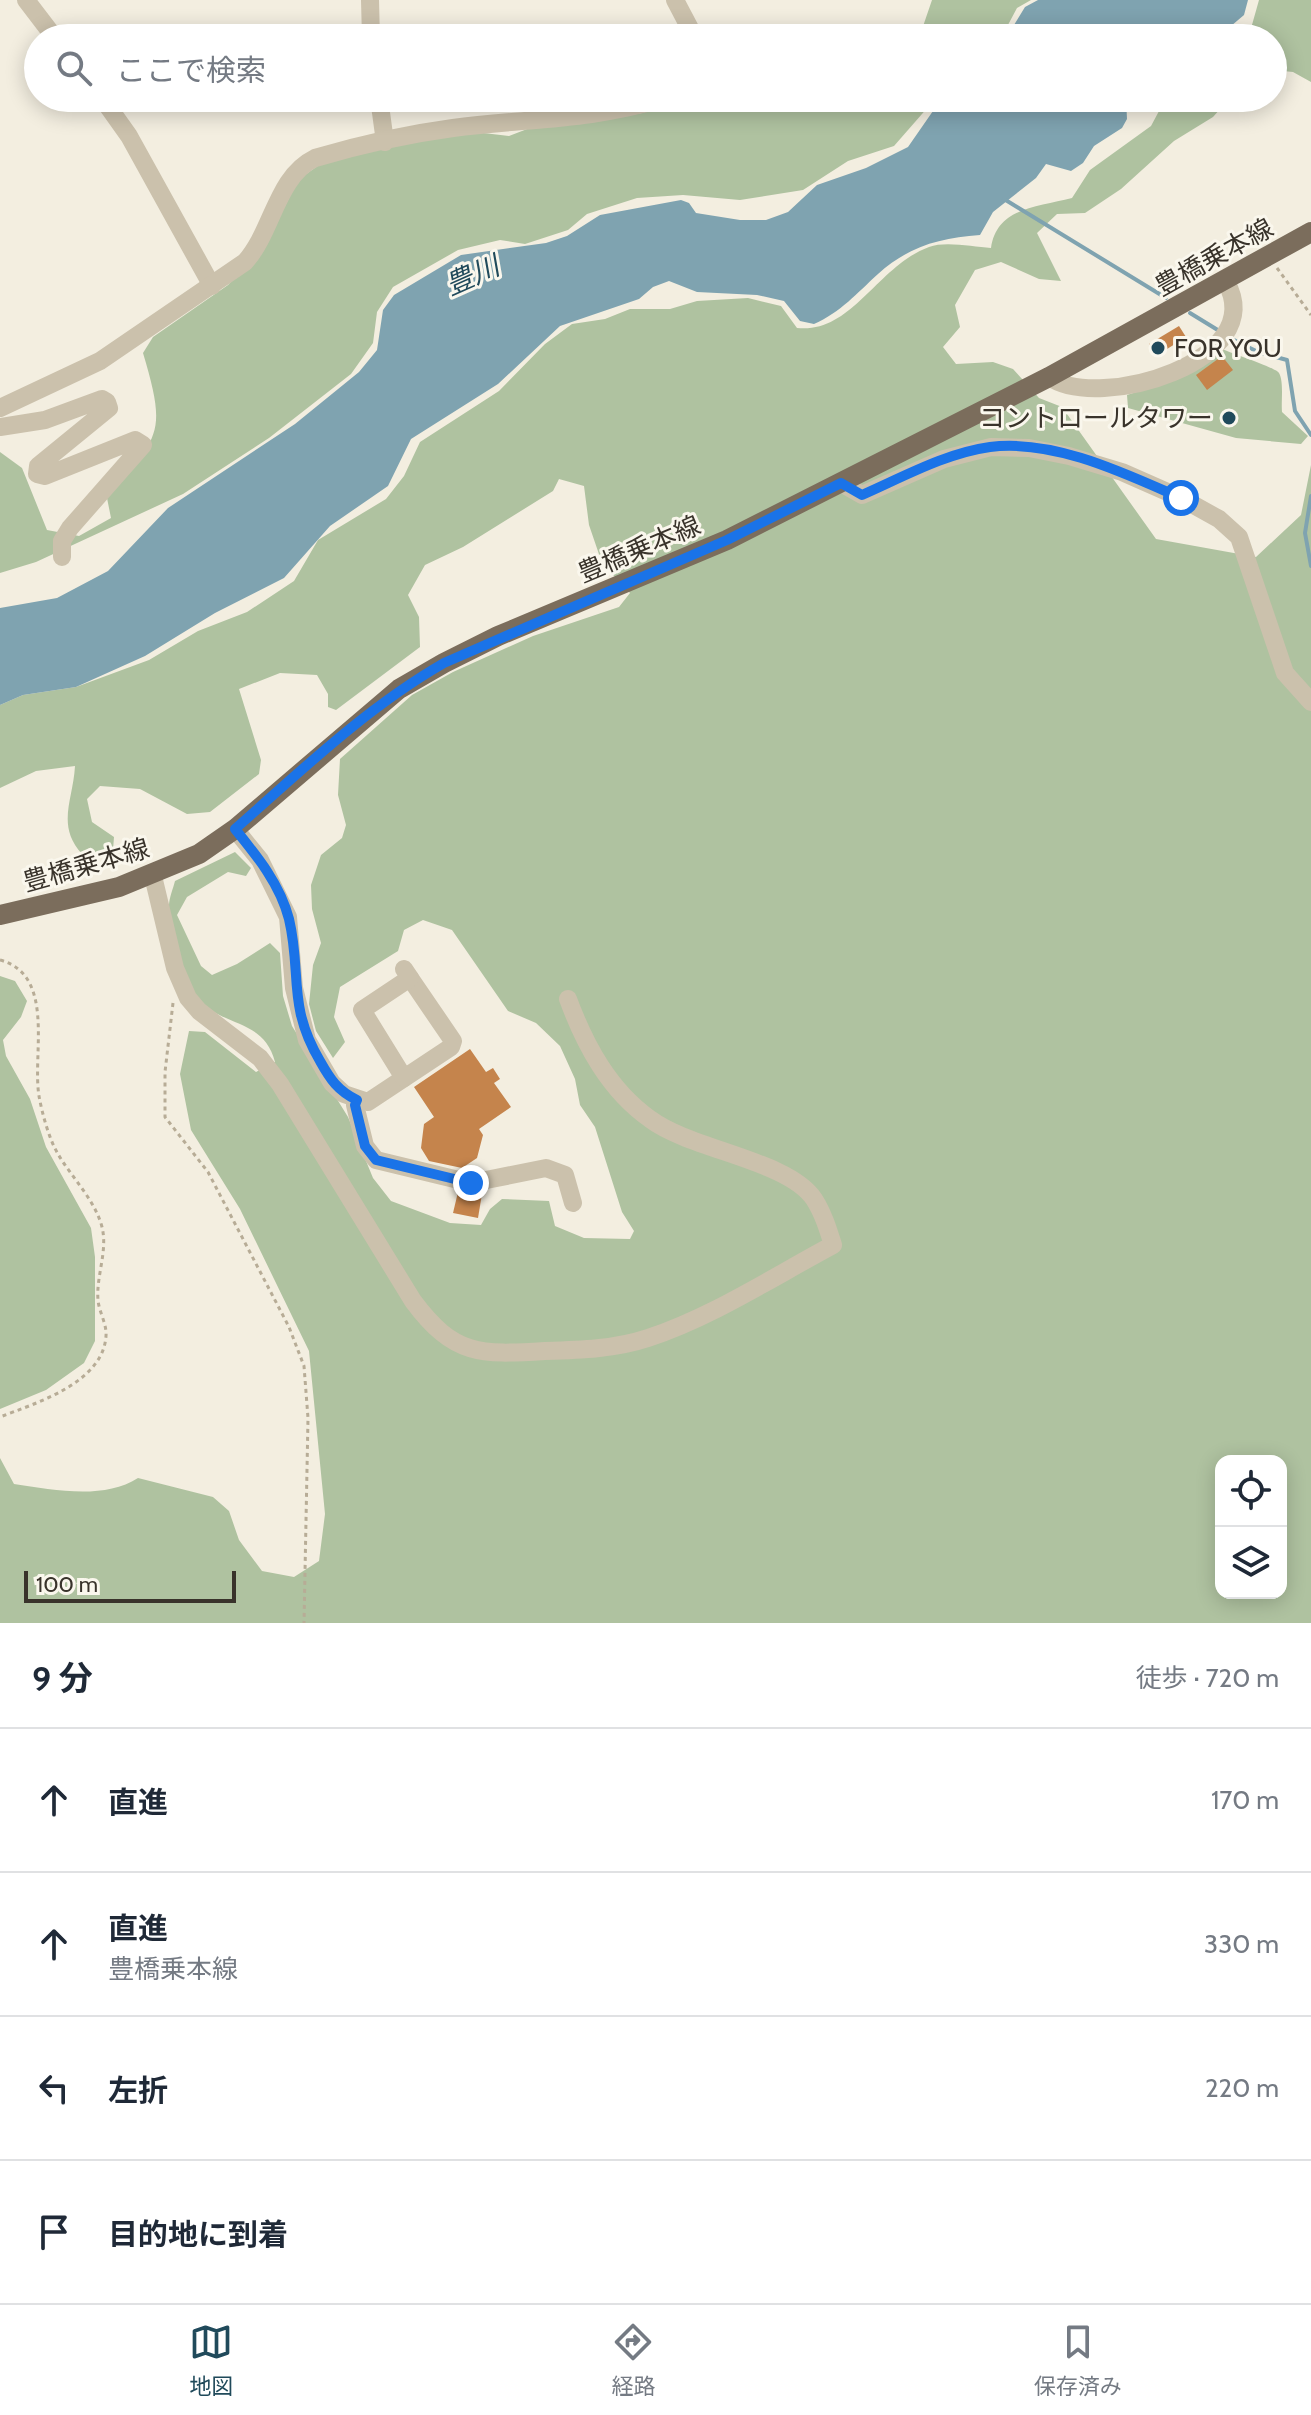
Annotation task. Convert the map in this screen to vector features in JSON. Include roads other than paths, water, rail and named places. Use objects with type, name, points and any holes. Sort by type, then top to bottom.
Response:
[{"type":"main road","name":"豊橋乗本線","points":[[0,915],[153,876],[199,854],[235,829],[350,727],[421,676],[498,636],[727,540],[1049,377],[1270,258],[1311,232]]},
{"type":"street","points":[[26,0],[44,24]]},
{"type":"street","points":[[370,0],[371,24]]},
{"type":"street","points":[[675,0],[688,24]]},
{"type":"street","points":[[112,112],[129,136],[212,286]]},
{"type":"street","points":[[381,112],[385,142]]},
{"type":"street","points":[[0,408],[100,361],[245,262],[259,247],[290,178],[301,165],[335,152],[453,128],[615,112]]},
{"type":"street","points":[[1049,377],[1061,385],[1130,385],[1191,365],[1214,347],[1232,321],[1231,291],[1226,282]]},
{"type":"street","points":[[0,427],[45,420],[102,399],[107,402],[109,408],[38,466],[37,474],[45,476],[135,440],[143,445],[70,528],[62,541],[62,557]]},
{"type":"street","points":[[841,483],[862,495],[944,459],[991,447],[1016,448],[1069,456],[1122,472],[1181,498],[1219,519],[1239,537],[1285,673],[1311,702]]},
{"type":"street","points":[[235,829],[260,860],[288,917],[294,988],[307,1040],[332,1083],[357,1100],[368,1102],[451,1047],[453,1041],[407,973],[362,1010],[404,1078]]},
{"type":"street","points":[[153,876],[175,968],[188,998],[199,1011],[260,1058],[280,1084],[413,1301],[434,1328],[480,1352],[598,1349],[645,1339],[681,1326],[833,1245],[813,1197],[795,1182],[771,1169],[706,1148],[652,1121],[629,1102],[604,1072],[580,1032],[568,999]]},
{"type":"street","points":[[357,1100],[355,1105],[365,1146],[376,1160],[471,1183],[546,1168],[565,1175],[573,1203]]},
{"type":"water","points":[[1038,0],[1248,0],[1244,15],[1233,24],[1015,24],[1025,7]]},
{"type":"water","name":"豊川","points":[[932,112],[1127,112],[1122,128],[1094,146],[1083,163],[1071,171],[1046,164],[1036,178],[993,212],[980,235],[938,241],[913,250],[890,264],[841,308],[814,324],[800,321],[784,301],[757,295],[697,292],[669,281],[653,287],[639,299],[560,326],[498,384],[411,439],[388,486],[330,526],[284,578],[215,613],[145,656],[76,687],[23,695],[0,705],[0,608],[57,598],[108,571],[168,508],[295,424],[359,372],[377,350],[383,310],[394,295],[461,255],[546,243],[567,236],[600,215],[681,200],[689,203],[696,213],[740,220],[766,220],[788,212],[817,185],[866,168],[908,147]]},
{"type":"waterway","points":[[1004,199],[1166,298]]},
{"type":"waterway","points":[[1190,313],[1221,332]]},
{"type":"waterway","points":[[1228,337],[1258,352],[1287,360],[1295,411],[1311,435]]},
{"type":"waterway","points":[[1311,496],[1305,533],[1311,566]]},
{"type":"place","name":"FOR YOU","points":[[1158,348]]},
{"type":"place","name":"コントロールタワー","points":[[1229,418]]}]
